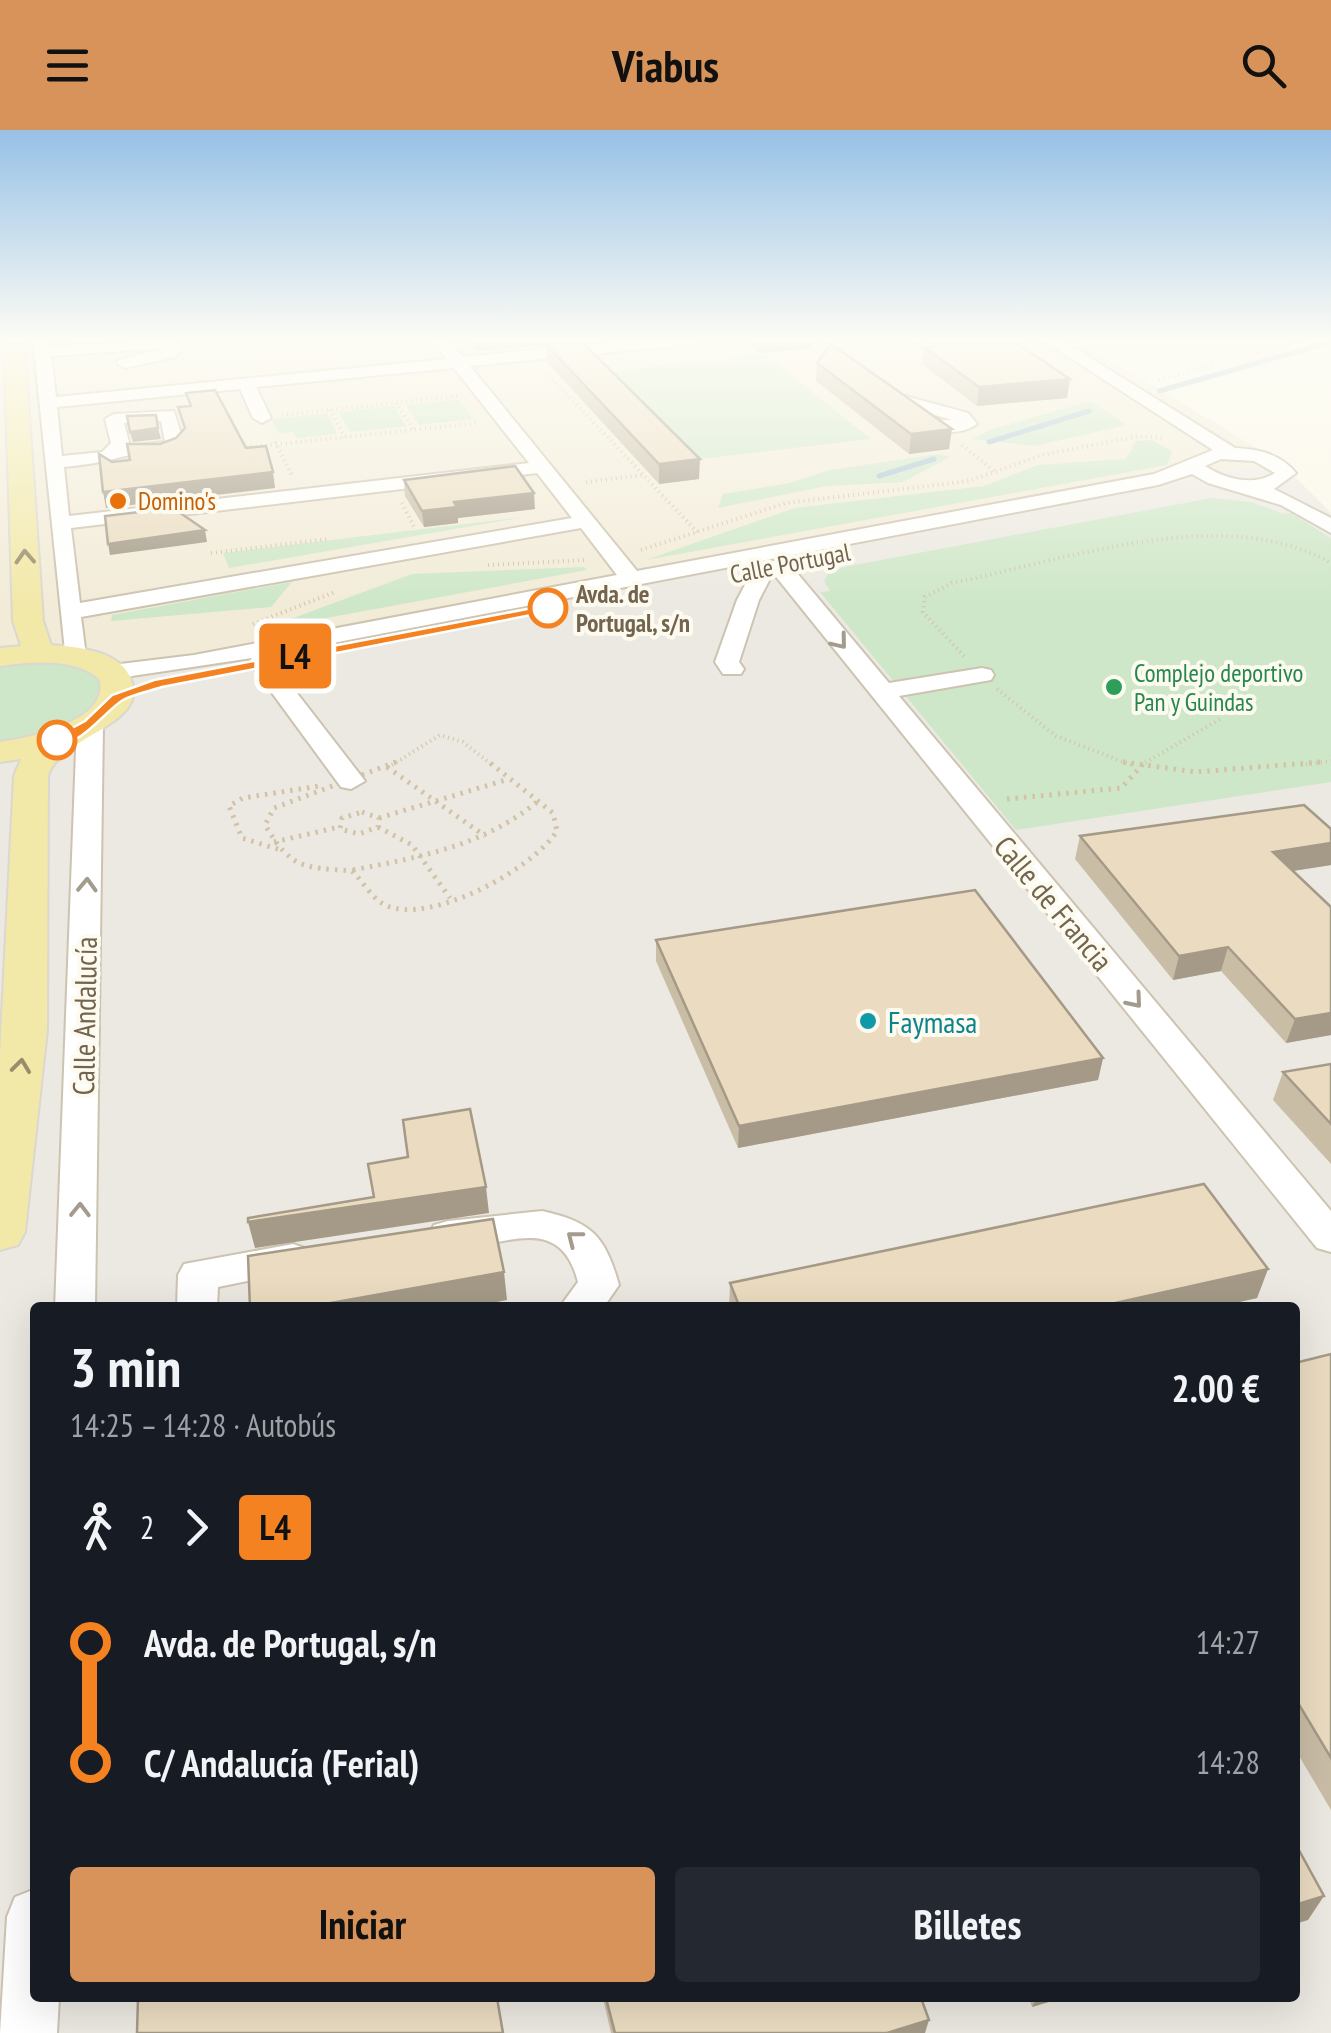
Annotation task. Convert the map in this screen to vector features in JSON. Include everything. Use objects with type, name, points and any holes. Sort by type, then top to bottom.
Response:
[{"type":"main road","points":[[18,428],[28,616],[38,653]]},
{"type":"main road","points":[[0,657],[38,653],[74,656],[114,685],[74,732],[0,752]]},
{"type":"main road","name":"Calle Andalucía","points":[[0,1232],[25,1030],[33,819],[31,776],[35,763],[74,732]]},
{"type":"street","points":[[58,428],[54,462],[74,656]]},
{"type":"street","points":[[112,428],[122,452],[131,454],[166,450],[175,444],[171,428]]},
{"type":"street","points":[[510,428],[630,578]]},
{"type":"street","points":[[1159,428],[1178,440],[1206,476],[1288,501],[1331,527]]},
{"type":"street","points":[[1191,428],[1233,454],[1277,464],[1286,473],[1278,481],[1288,501]]},
{"type":"street","points":[[54,462],[108,457],[120,443]]},
{"type":"street","name":"Calle Portugal","points":[[114,685],[194,662],[1158,480],[1197,463],[1233,454]]},
{"type":"street","points":[[61,523],[540,467]]},
{"type":"street","name":"Calle Portugal","points":[[114,685],[159,683],[1175,488],[1278,481]]},
{"type":"street","points":[[70,612],[582,522]]},
{"type":"street","points":[[732,669],[727,662],[748,600],[772,567]]},
{"type":"street","name":"Calle de Francia","points":[[772,567],[1331,1238]]},
{"type":"street","points":[[261,662],[345,783]]},
{"type":"street","points":[[880,692],[982,676]]},
{"type":"street","name":"Calle Andalucía","points":[[74,732],[75,1302]]},
{"type":"street","points":[[413,1241],[543,1224],[568,1229],[584,1242],[596,1261],[599,1285],[584,1302]]},
{"type":"street","points":[[197,1291],[334,1253]]},
{"type":"street","points":[[28,2033],[30,2000]]},
{"type":"path","points":[[267,428],[302,494]]},
{"type":"path","points":[[340,428],[345,437]]},
{"type":"path","points":[[239,448],[434,428]]},
{"type":"path","points":[[599,428],[696,532]]},
{"type":"path","points":[[483,565],[614,558],[786,503],[969,481],[1042,455],[1139,436],[1178,440]]},
{"type":"path","points":[[554,486],[643,475]]},
{"type":"path","points":[[1331,563],[1314,552],[1257,537],[1207,534],[952,583],[925,598],[923,612],[982,676],[1063,740],[1137,767],[1218,776],[1331,761]]},
{"type":"path","points":[[252,624],[338,590]]},
{"type":"path","points":[[971,803],[1121,788],[1137,767],[1222,718]]},
{"type":"path","points":[[352,870],[374,900],[384,905],[419,908],[514,872],[554,841],[557,830],[553,813],[538,801],[509,778],[452,736],[431,738],[387,767],[281,804],[268,813],[264,825],[286,860],[301,868],[352,870],[422,856],[486,837],[525,814],[538,801]]},
{"type":"path","points":[[387,767],[486,837]]},
{"type":"path","points":[[339,827],[342,818],[357,812],[379,818],[509,778]]},
{"type":"path","points":[[345,783],[288,788],[243,798],[230,806],[242,838],[276,846],[339,827],[354,834],[378,828],[404,836],[450,898]]},
{"type":"path","points":[[378,828],[379,818]]},
{"type":"shaded area","points":[[0,428],[1223,428],[1280,462],[0,704]]},
{"type":"shaded area","points":[[1280,462],[1331,513],[1331,2033],[0,2033],[0,704]]},
{"type":"green space","points":[[276,428],[334,428],[337,434],[296,438],[293,432],[278,433]]},
{"type":"green space","points":[[348,428],[389,428],[350,432]]},
{"type":"green space","points":[[669,428],[857,428],[871,439],[701,459]]},
{"type":"green space","points":[[1115,428],[1035,446],[972,439],[990,430]]},
{"type":"green space","points":[[1152,440],[1172,451],[1167,465],[646,560],[795,508],[984,486],[1038,465],[1126,459],[1136,441]]},
{"type":"green space","points":[[939,454],[950,457],[903,482],[826,486],[718,508],[723,494],[789,483],[830,470]]},
{"type":"green space","name":"Complejo deportivo Pan y Guindas","points":[[1212,498],[1251,502],[1291,513],[1331,538],[1331,782],[1016,830],[820,592],[830,591],[824,581],[828,574],[844,567]]},
{"type":"green space","points":[[525,517],[229,568],[223,553]]},
{"type":"green space","points":[[584,567],[587,570],[261,630],[412,574]]},
{"type":"green space","points":[[292,582],[271,607],[111,621],[112,615]]},
{"type":"green space","points":[[0,657],[98,663],[107,711],[0,752]]},
{"type":"building","points":[[129,428],[158,428],[130,432]]},
{"type":"building","points":[[185,428],[235,428],[246,448],[266,446],[273,472],[103,492],[99,454],[112,462],[130,460],[127,444],[160,444],[176,438]]},
{"type":"building","points":[[625,428],[669,428],[700,459],[659,464]]},
{"type":"building","points":[[903,428],[952,429],[911,434]]},
{"type":"building","points":[[515,466],[534,493],[454,502],[457,507],[422,511],[404,480]]},
{"type":"building","points":[[173,508],[205,530],[108,544],[105,516]]},
{"type":"building","points":[[1304,805],[1331,829],[1331,843],[1273,852],[1331,907],[1331,1013],[1295,1019],[1228,947],[1179,956],[1080,836]]},
{"type":"building","name":"Faymasa","points":[[975,890],[1103,1058],[739,1126],[656,940]]},
{"type":"building","points":[[1331,1064],[1331,1124],[1283,1072]]},
{"type":"building","points":[[470,1109],[486,1187],[248,1222],[248,1218],[374,1197],[368,1164],[408,1157],[403,1120]]},
{"type":"building","points":[[1204,1184],[1268,1269],[1120,1302],[738,1302],[730,1283]]},
{"type":"building","points":[[493,1219],[504,1272],[336,1302],[250,1302],[248,1256]]},
{"type":"building","points":[[1331,1354],[1331,1758],[1300,1706],[1300,1362]]},
{"type":"building","points":[[1300,1852],[1324,1896],[1300,1903]]},
{"type":"building","points":[[138,2002],[498,2002],[503,2033],[137,2033]]},
{"type":"building","points":[[607,2002],[922,2002],[929,2020],[887,2033],[615,2033]]},
{"type":"waterway","points":[[989,442],[1035,428]]},
{"type":"waterway","points":[[879,476],[934,459]]},
{"type":"bus line","name":"L4","points":[[57,740],[90,724],[117,698],[159,683],[548,608]]},
{"type":"place","name":"Domino's","points":[[118,501]]},
{"type":"place","name":"Avda. de Portugal, s/n","points":[[548,608]]},
{"type":"place","name":"Complejo deportivo Pan y Guindas","points":[[1114,687]]},
{"type":"place","name":"Faymasa","points":[[868,1021]]}]
